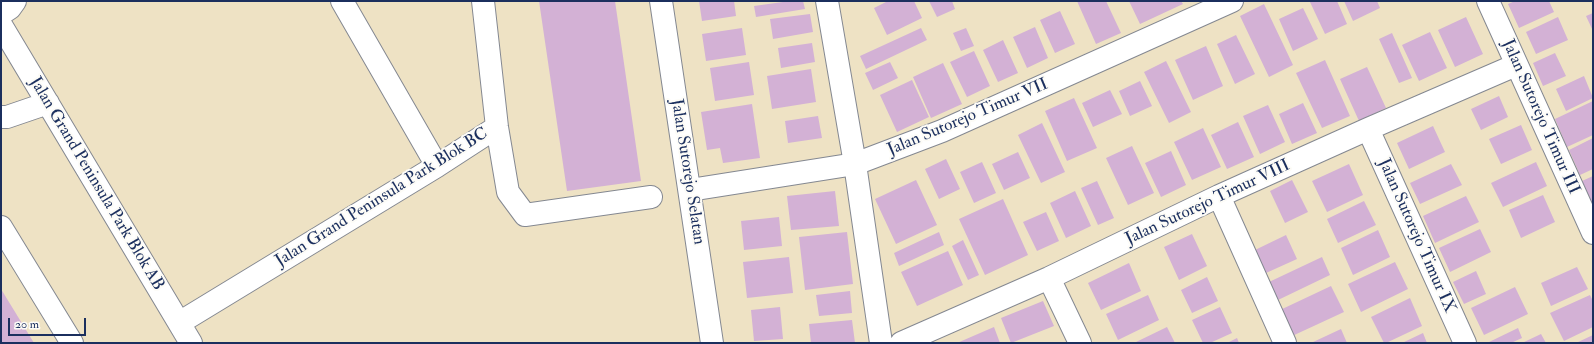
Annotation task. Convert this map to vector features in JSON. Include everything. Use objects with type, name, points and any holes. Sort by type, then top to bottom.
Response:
[{"type":"street","points":[[1,14],[10,8],[15,1]]},
{"type":"street","points":[[342,1],[437,166]]},
{"type":"street","name":"Jalan Grand Peninsula Park Blok BC","points":[[179,323],[437,166],[498,127],[483,1]]},
{"type":"street","name":"Jalan Sutorejo Selatan","points":[[661,1],[712,343]]},
{"type":"street","points":[[827,1],[855,164],[881,343]]},
{"type":"street","name":"Jalan Sutorejo Timur VII","points":[[690,190],[855,164],[942,131],[1232,1]]},
{"type":"street","name":"Jalan Sutorejo Timur III","points":[[1488,1],[1593,233]]},
{"type":"street","name":"Jalan Grand Peninsula Park Blok AB","points":[[1,25],[191,343]]},
{"type":"street","name":"Jalan Sutorejo Timur VIII","points":[[914,340],[1049,278],[1219,196],[1516,65]]},
{"type":"street","points":[[1,117],[7,117],[48,103]]},
{"type":"street","points":[[498,127],[508,192],[525,215],[651,197]]},
{"type":"street","name":"Jalan Sutorejo Timur IX","points":[[1368,129],[1465,343]]},
{"type":"street","points":[[1219,196],[1285,343]]},
{"type":"street","points":[[1,227],[72,343]]},
{"type":"street","points":[[1049,278],[1080,343]]},
{"type":"building","points":[[539,1],[615,1],[641,181],[567,191]]},
{"type":"building","points":[[699,1],[734,1],[736,16],[702,21]]},
{"type":"building","points":[[790,1],[803,1],[805,9],[756,17],[754,6]]},
{"type":"building","points":[[888,1],[914,1],[922,18],[887,35],[874,8]]},
{"type":"building","points":[[929,1],[952,1],[955,9],[937,17]]},
{"type":"building","points":[[1077,1],[1106,1],[1121,33],[1096,44]]},
{"type":"building","points":[[1129,1],[1181,1],[1183,4],[1140,24]]},
{"type":"building","points":[[1337,1],[1347,24],[1325,34],[1310,2]]},
{"type":"building","points":[[1344,1],[1377,1],[1380,8],[1353,21]]},
{"type":"building","points":[[1515,1],[1549,1],[1554,12],[1519,28],[1508,4]]},
{"type":"building","points":[[1264,4],[1293,65],[1269,77],[1240,16]]},
{"type":"building","points":[[1303,8],[1318,39],[1293,51],[1279,19]]},
{"type":"building","points":[[1060,11],[1075,44],[1055,53],[1040,20]]},
{"type":"building","points":[[1593,13],[1593,31],[1586,16]]},
{"type":"building","points":[[810,14],[813,32],[773,39],[770,19]]},
{"type":"building","points":[[1466,17],[1483,54],[1455,67],[1438,30]]},
{"type":"building","points":[[1558,17],[1568,40],[1536,54],[1526,32]]},
{"type":"building","points":[[1035,27],[1048,58],[1027,68],[1013,37]]},
{"type":"building","points":[[742,28],[746,55],[706,61],[702,34]]},
{"type":"building","points":[[921,28],[927,40],[866,69],[860,56]]},
{"type":"building","points":[[966,28],[974,46],[961,51],[953,33]]},
{"type":"building","points":[[1430,32],[1447,68],[1419,81],[1402,45]]},
{"type":"building","points":[[1392,33],[1412,78],[1399,83],[1379,39]]},
{"type":"building","points":[[1236,35],[1255,74],[1235,84],[1217,44]]},
{"type":"building","points":[[1003,40],[1018,73],[998,82],[983,50]]},
{"type":"building","points":[[812,43],[815,62],[781,68],[778,48]]},
{"type":"building","points":[[1206,46],[1223,86],[1193,100],[1175,60]]},
{"type":"building","points":[[974,51],[990,86],[967,97],[950,62]]},
{"type":"building","points":[[1555,53],[1566,76],[1543,86],[1533,63]]},
{"type":"building","points":[[1325,60],[1350,116],[1322,128],[1296,73]]},
{"type":"building","points":[[1166,61],[1191,112],[1169,123],[1144,72]]},
{"type":"building","points":[[749,62],[754,95],[715,101],[710,68]]},
{"type":"building","points":[[890,62],[898,78],[873,90],[865,73]]},
{"type":"building","points":[[943,63],[962,104],[931,118],[913,77]]},
{"type":"building","points":[[1367,67],[1386,108],[1359,121],[1340,79]]},
{"type":"building","points":[[811,69],[816,102],[772,109],[767,76]]},
{"type":"building","points":[[1584,76],[1593,98],[1566,111],[1556,89]]},
{"type":"building","points":[[912,80],[929,117],[897,132],[880,95]]},
{"type":"building","points":[[1140,81],[1152,106],[1130,116],[1119,91]]},
{"type":"building","points":[[1110,90],[1122,114],[1093,127],[1082,103]]},
{"type":"building","points":[[1499,96],[1508,117],[1481,130],[1471,109]]},
{"type":"building","points":[[1074,98],[1097,148],[1067,161],[1045,111]]},
{"type":"building","points":[[1593,101],[1593,135],[1567,147],[1555,119]]},
{"type":"building","points":[[1303,103],[1317,133],[1292,144],[1279,114]]},
{"type":"building","points":[[752,104],[760,158],[723,163],[720,148],[707,150],[701,112]]},
{"type":"building","points":[[1268,105],[1285,142],[1260,154],[1243,116]]},
{"type":"building","points":[[818,116],[822,138],[788,143],[785,121]]},
{"type":"building","points":[[1238,122],[1254,157],[1227,169],[1211,135]]},
{"type":"building","points":[[1042,123],[1065,172],[1041,183],[1018,135]]},
{"type":"building","points":[[1521,125],[1532,150],[1501,164],[1489,139]]},
{"type":"building","points":[[1433,126],[1445,152],[1409,169],[1397,143]]},
{"type":"building","points":[[1203,128],[1221,167],[1192,180],[1174,142]]},
{"type":"building","points":[[1593,138],[1593,169],[1580,175],[1569,150]]},
{"type":"building","points":[[1132,146],[1154,193],[1128,205],[1106,158]]},
{"type":"building","points":[[1171,151],[1186,185],[1161,197],[1145,163]]},
{"type":"building","points":[[1018,152],[1030,178],[1004,190],[992,164]]},
{"type":"building","points":[[946,159],[960,189],[939,199],[925,169]]},
{"type":"building","points":[[982,162],[996,193],[974,203],[960,172]]},
{"type":"building","points":[[1536,162],[1547,186],[1503,207],[1491,183]]},
{"type":"building","points":[[1349,164],[1363,195],[1327,212],[1312,181]]},
{"type":"building","points":[[1451,164],[1462,185],[1420,204],[1410,183]]},
{"type":"building","points":[[1593,176],[1593,205],[1582,181]]},
{"type":"building","points":[[916,180],[937,225],[896,244],[875,199]]},
{"type":"building","points":[[1292,180],[1308,212],[1285,223],[1270,191]]},
{"type":"building","points":[[1097,181],[1114,218],[1098,225],[1081,188]]},
{"type":"building","points":[[835,191],[839,226],[791,230],[787,196]]},
{"type":"building","points":[[1075,191],[1091,226],[1066,238],[1050,203]]},
{"type":"building","points":[[1543,195],[1555,222],[1521,238],[1509,210]]},
{"type":"building","points":[[1466,196],[1479,222],[1435,243],[1423,216]]},
{"type":"building","points":[[1003,199],[1028,255],[985,275],[959,219]]},
{"type":"building","points":[[1364,201],[1376,225],[1338,243],[1327,219]]},
{"type":"building","points":[[1046,212],[1059,241],[1037,251],[1023,222]]},
{"type":"building","points":[[779,217],[782,246],[744,250],[741,221]]},
{"type":"building","points":[[1480,229],[1491,252],[1450,272],[1439,248]]},
{"type":"building","points":[[1378,230],[1390,257],[1353,275],[1341,248]]},
{"type":"building","points":[[847,232],[853,284],[805,290],[799,237]]},
{"type":"building","points":[[939,232],[944,245],[899,266],[894,253]]},
{"type":"building","points":[[1192,234],[1207,266],[1179,280],[1164,247]]},
{"type":"building","points":[[1286,235],[1297,259],[1266,273],[1255,250]]},
{"type":"building","points":[[963,240],[979,275],[968,280],[952,246]]},
{"type":"building","points":[[948,251],[963,285],[917,306],[901,272]]},
{"type":"building","points":[[789,257],[793,293],[747,298],[743,262]]},
{"type":"building","points":[[1322,257],[1330,275],[1278,300],[1269,282]]},
{"type":"building","points":[[1395,262],[1408,289],[1361,312],[1348,284]]},
{"type":"building","points":[[1129,263],[1141,291],[1101,310],[1088,283]]},
{"type":"building","points":[[1577,267],[1588,289],[1551,306],[1541,283]]},
{"type":"building","points":[[1476,271],[1486,294],[1464,304],[1453,282]]},
{"type":"building","points":[[1207,277],[1218,301],[1192,313],[1181,290]]},
{"type":"building","points":[[1331,286],[1344,312],[1290,337],[1278,311]]},
{"type":"building","points":[[1515,287],[1528,314],[1484,335],[1471,308]]},
{"type":"building","points":[[1,289],[34,343],[1,343]]},
{"type":"building","points":[[850,291],[852,313],[819,316],[816,295]]},
{"type":"building","points":[[1148,295],[1159,320],[1118,340],[1106,314]]},
{"type":"building","points":[[1590,295],[1593,301],[1593,327],[1564,341],[1550,313]]},
{"type":"building","points":[[1410,298],[1422,326],[1384,343],[1371,317]]},
{"type":"building","points":[[1043,301],[1054,326],[1011,343],[1001,318]]},
{"type":"building","points":[[780,307],[783,339],[754,341],[751,310]]},
{"type":"building","points":[[1220,307],[1232,333],[1210,343],[1203,343],[1192,320]]},
{"type":"building","points":[[852,320],[855,343],[811,343],[809,324]]},
{"type":"building","points":[[994,327],[1000,343],[957,343]]},
{"type":"building","points":[[1167,327],[1175,343],[1134,343]]},
{"type":"building","points":[[1518,328],[1522,338],[1511,343],[1487,343]]},
{"type":"building","points":[[1341,329],[1347,343],[1311,343]]},
{"type":"building","points":[[1423,333],[1427,343],[1402,343]]},
{"type":"building","points":[[1541,334],[1546,343],[1522,343]]},
{"type":"building","points":[[1593,335],[1593,343],[1576,343]]},
{"type":"building","points":[[1237,338],[1239,343],[1227,343]]}]
